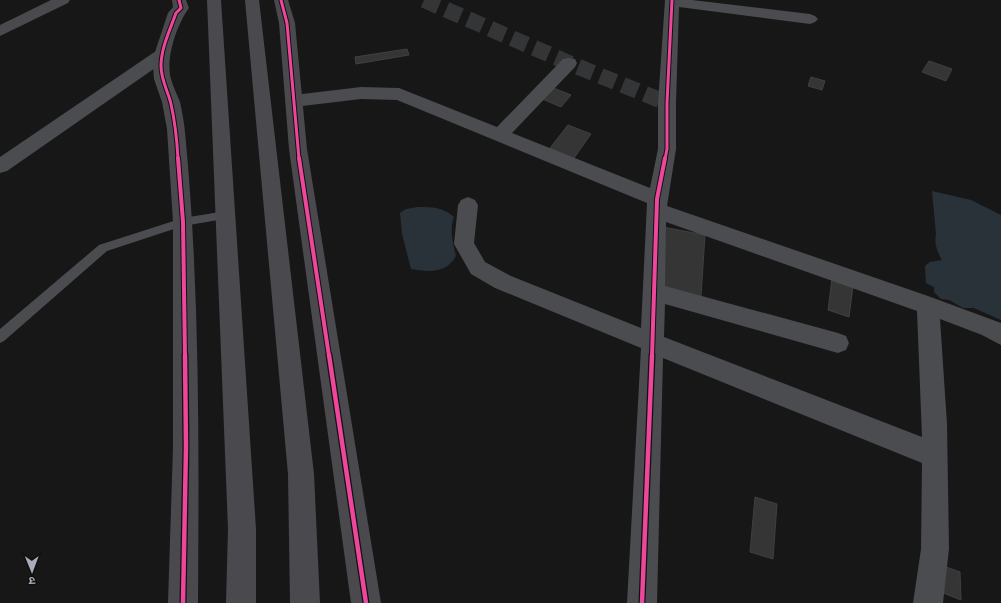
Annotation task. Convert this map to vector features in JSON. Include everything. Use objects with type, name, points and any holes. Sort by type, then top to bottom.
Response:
[{"type":"street","points":[[0,31],[63,0]]},
{"type":"street","points":[[214,0],[242,530],[241,603]]},
{"type":"street","points":[[252,0],[301,474],[305,603]]},
{"type":"street","points":[[281,0],[287,23],[299,157],[366,603]]},
{"type":"street","points":[[642,603],[657,205],[667,149],[667,103],[672,1],[810,19]]},
{"type":"street","points":[[183,603],[186,447],[182,222],[176,129],[170,102],[162,79],[161,66],[162,55],[176,13],[184,3]]},
{"type":"street","points":[[0,166],[162,55]]},
{"type":"street","points":[[500,135],[568,63]]},
{"type":"street","points":[[294,101],[361,92],[399,94],[500,135],[657,205],[990,328],[1001,335]]},
{"type":"street","points":[[468,205],[464,232],[464,244],[478,268],[503,282],[652,343],[935,455]]},
{"type":"street","points":[[654,292],[838,343]]},
{"type":"street","points":[[928,305],[935,424],[935,549],[928,603]]},
{"type":"lane","points":[[0,337],[103,248],[182,222],[226,215]]},
{"type":"shaded area","points":[[932,191],[971,200],[1001,215],[1001,320],[974,308],[963,308],[949,300],[941,299],[934,292],[934,287],[926,283],[925,266],[930,262],[942,260],[937,250],[935,238],[936,234]]},
{"type":"shaded area","points":[[418,207],[441,209],[454,217],[452,232],[456,256],[452,262],[442,269],[424,271],[411,269],[402,234],[400,213],[406,209]]},
{"type":"building","points":[[407,49],[409,55],[356,64],[355,57]]},
{"type":"building","points":[[929,61],[952,69],[946,81],[922,72]]},
{"type":"building","points":[[811,77],[825,81],[822,90],[808,86]]},
{"type":"building","points":[[551,87],[571,95],[561,107],[540,98]]},
{"type":"building","points":[[568,125],[591,134],[574,158],[550,148]]},
{"type":"building","points":[[663,227],[705,235],[701,296],[656,287]]},
{"type":"building","points":[[832,279],[853,286],[849,317],[828,310]]},
{"type":"building","points":[[755,497],[777,504],[773,559],[750,552]]},
{"type":"building","points":[[938,564],[960,572],[961,600],[938,591]]},
{"type":"tunnel","points":[[424,0],[569,63],[667,103]]},
{"type":"cycle path","points":[[179,0],[181,8],[176,13],[162,55],[161,66],[162,79],[171,102],[176,129],[183,222],[186,447],[183,603]]},
{"type":"cycle path","points":[[281,0],[287,23],[298,149],[366,603]]},
{"type":"cycle path","points":[[642,603],[647,504],[657,199],[667,149],[667,103],[672,0]]}]
